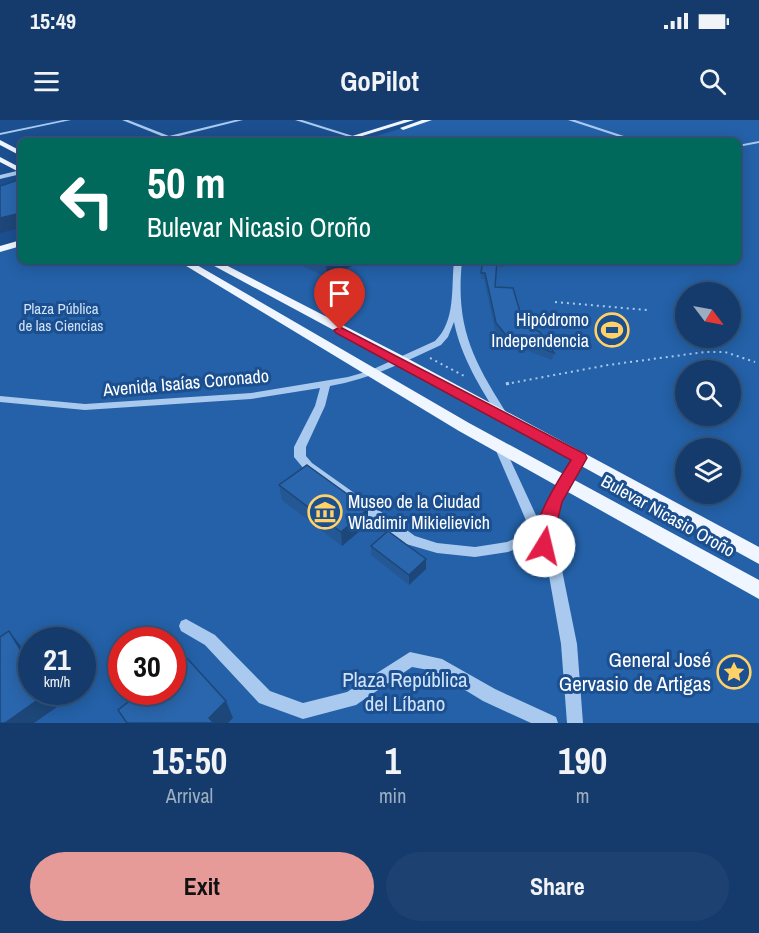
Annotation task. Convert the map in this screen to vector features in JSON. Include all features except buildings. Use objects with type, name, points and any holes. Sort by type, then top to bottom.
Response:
[{"type":"main road","points":[[363,138],[411,120]]},
{"type":"main road","points":[[364,138],[429,120]]},
{"type":"main road","points":[[0,142],[18,152]]},
{"type":"main road","points":[[0,159],[18,170]]},
{"type":"main road","points":[[0,240],[18,235]]},
{"type":"main road","points":[[0,249],[18,244]]},
{"type":"main road","name":"Bulevar Nicasio Oroño","points":[[188,264],[499,446],[759,590]]},
{"type":"main road","name":"Bulevar Nicasio Oroño","points":[[216,264],[398,359],[759,556]]},
{"type":"street","points":[[49,120],[55,123]]},
{"type":"street","points":[[0,134],[69,120]]},
{"type":"street","points":[[124,120],[168,137]]},
{"type":"street","points":[[164,138],[241,120]]},
{"type":"street","points":[[297,120],[357,138]]},
{"type":"street","points":[[570,120],[629,138]]},
{"type":"street","points":[[618,134],[623,138]]},
{"type":"street","points":[[741,145],[759,142]]},
{"type":"street","points":[[0,177],[18,173]]},
{"type":"street","points":[[458,264],[454,285],[455,309],[471,360],[505,417]]},
{"type":"street","name":"Avenida Isaías Coronado","points":[[0,399],[85,407],[158,404],[251,396],[326,384],[372,373],[398,359],[438,343],[444,337],[455,309]]},
{"type":"street","points":[[326,384],[320,406],[300,447],[300,457],[308,466],[411,540],[437,548],[475,552],[542,540]]},
{"type":"street","points":[[499,446],[555,570],[569,644],[575,723]]},
{"type":"street","points":[[542,540],[549,517],[579,458]]},
{"type":"street","points":[[186,627],[210,640],[265,697],[303,711],[350,699],[410,659],[437,664],[489,695],[550,723]]},
{"type":"path","points":[[555,302],[647,310]]},
{"type":"path","points":[[506,384],[608,365],[705,351],[725,352],[755,362]]},
{"type":"path","points":[[424,355],[471,380]]},
{"type":"green space","points":[[429,120],[759,120],[759,723],[0,723],[0,249],[18,244],[18,264],[741,264],[741,138],[370,138]]},
{"type":"place","name":"Hipódromo Independencia","points":[[612,330]]},
{"type":"place","name":"Museo de la Ciudad Wladimir Mikielievich","points":[[325,512]]},
{"type":"place","name":"General José Gervasio de Artigas","points":[[734,672]]},
{"type":"route","points":[[340,330],[398,359],[579,458],[554,501],[546,525],[544,546]]},
{"type":"park label","name":"Plaza Pública de las Ciencias","points":[[61,318]]},
{"type":"park label","name":"Plaza República del Líbano","points":[[405,692]]}]
